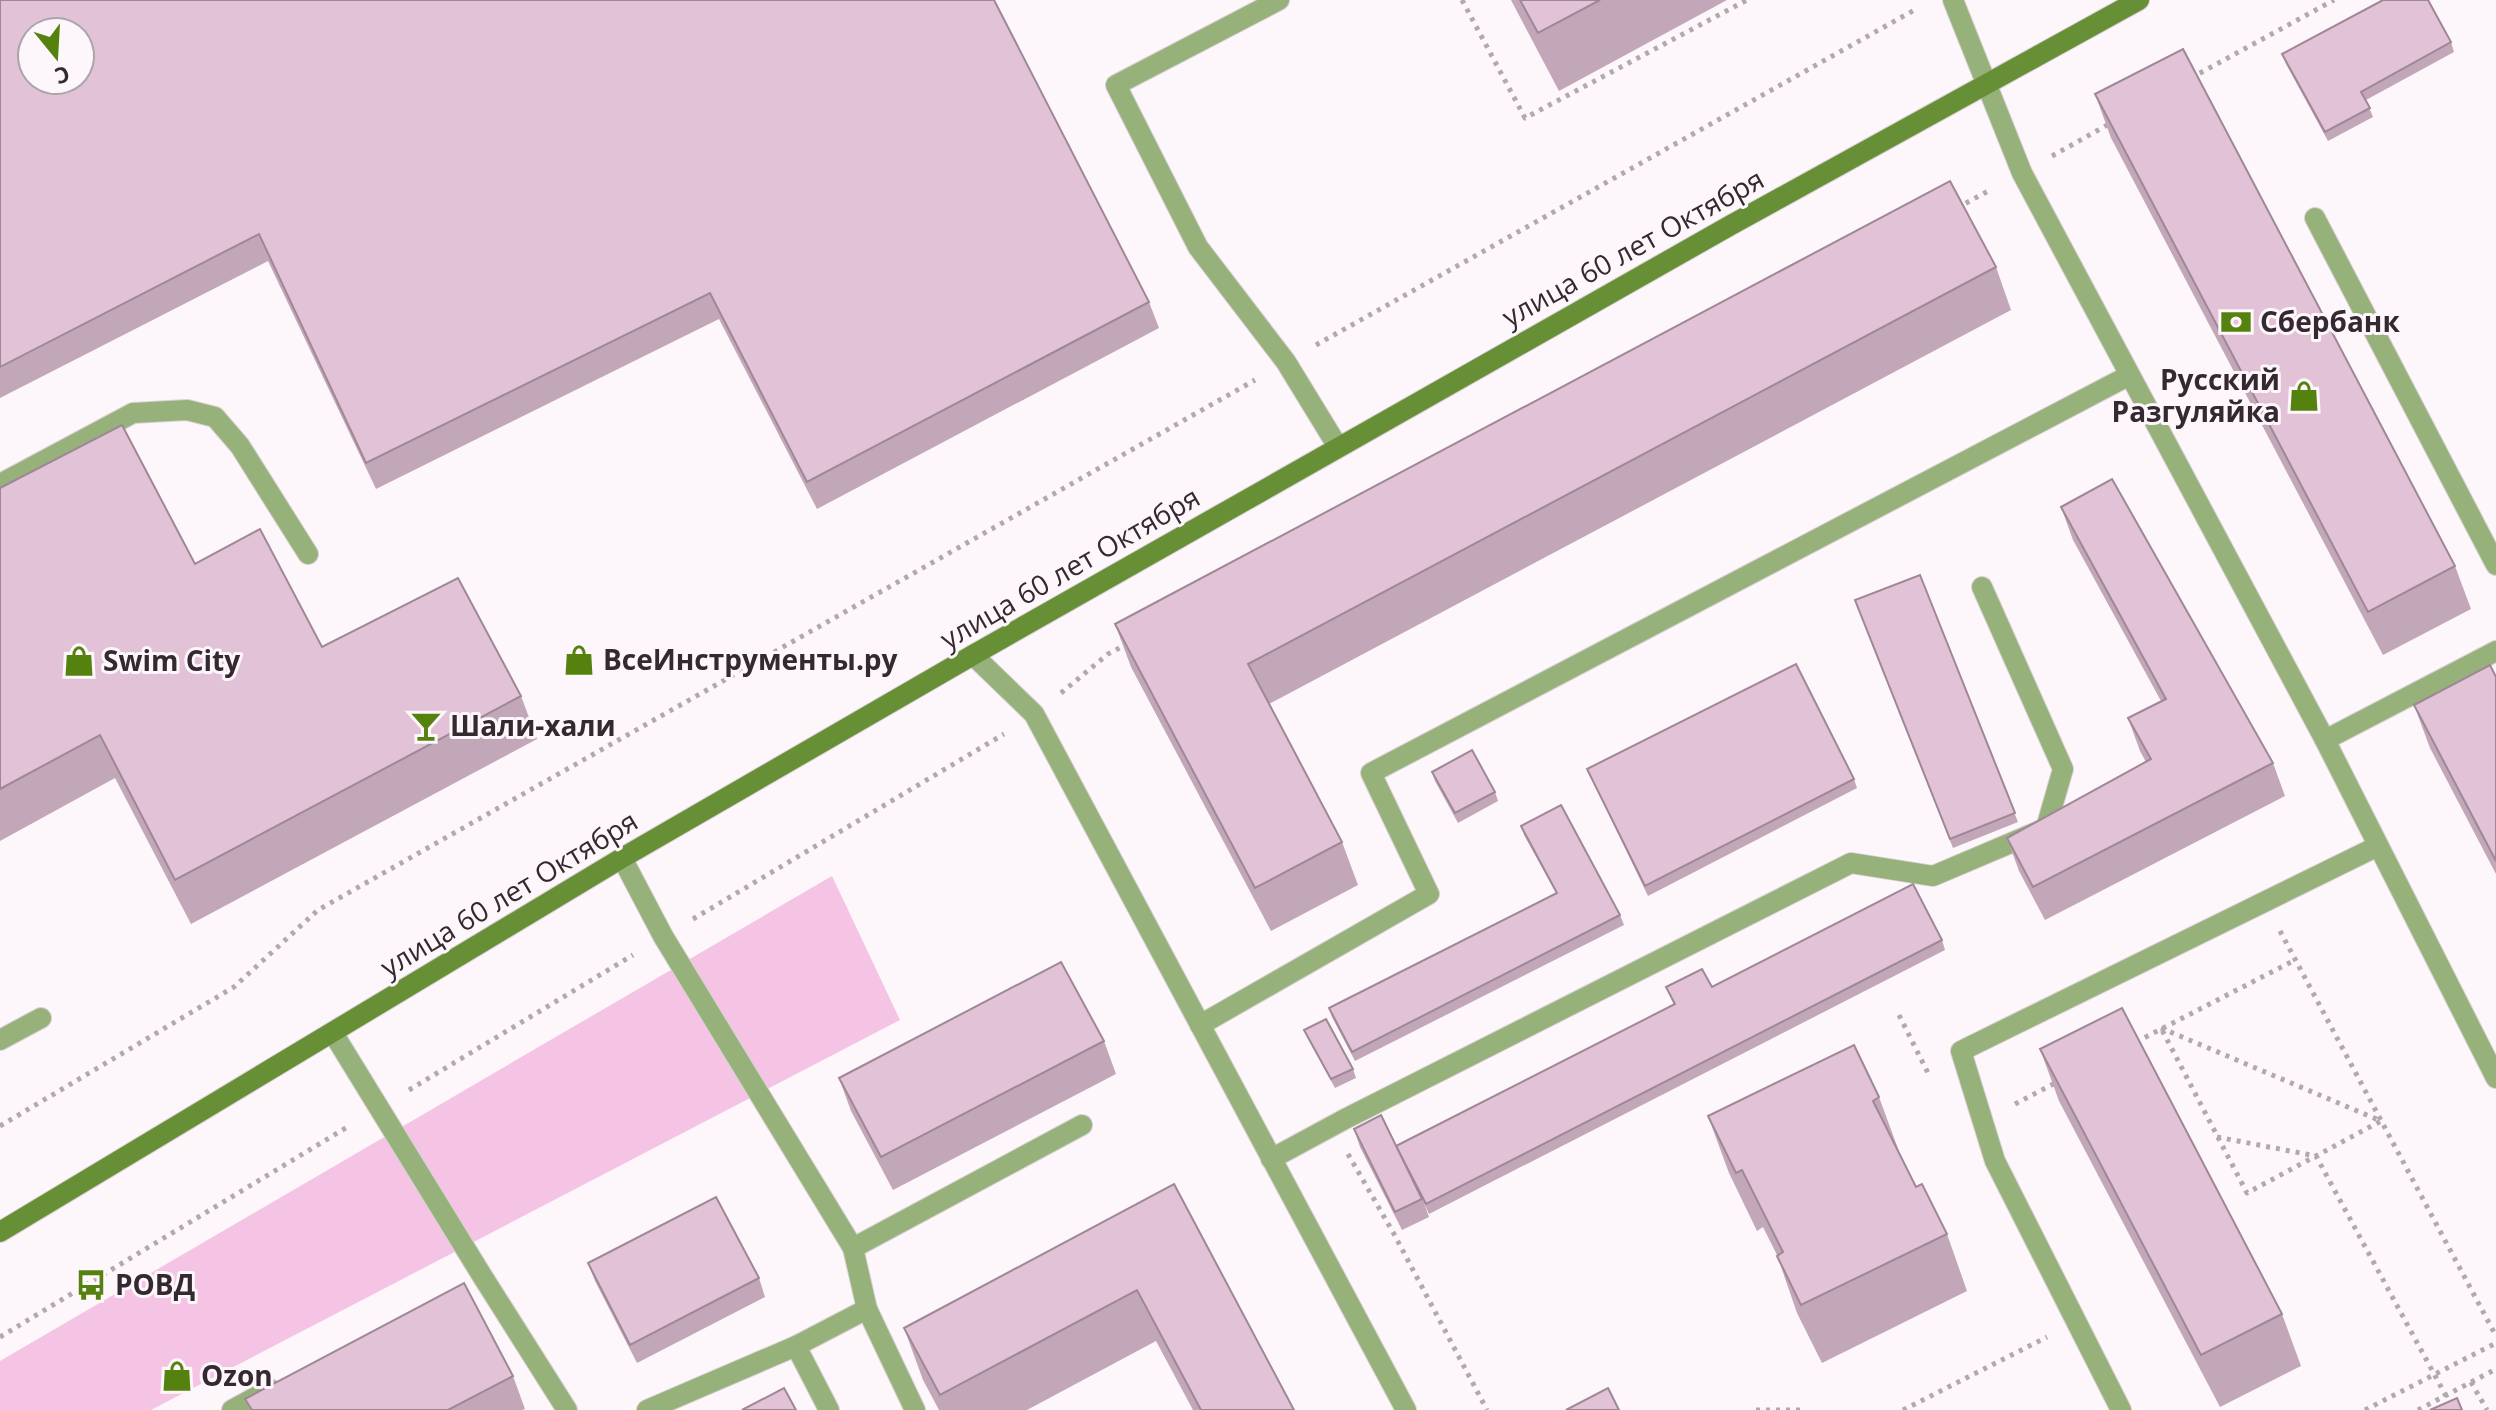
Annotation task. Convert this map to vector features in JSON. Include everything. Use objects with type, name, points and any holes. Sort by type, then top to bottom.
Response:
[{"type":"main road","name":"улица 60 лет Октября","points":[[0,1232],[622,858],[973,655],[1338,447],[2139,0]]},
{"type":"street","points":[[1279,0],[1116,85],[1198,247],[1286,362],[1338,447]]},
{"type":"street","points":[[1953,0],[2022,173],[2325,740],[2496,1078]]},
{"type":"street","points":[[2315,218],[2496,565]]},
{"type":"street","points":[[1200,1025],[1429,894],[1371,773],[2128,376]]},
{"type":"street","points":[[0,484],[133,413],[187,410],[215,417],[240,446],[308,554]]},
{"type":"street","points":[[1271,1159],[1851,863],[1933,876],[2046,828],[2063,769],[1982,587]]},
{"type":"street","points":[[2325,740],[2496,651]]},
{"type":"street","points":[[973,655],[1034,714],[1406,1410]]},
{"type":"street","points":[[2121,1410],[1995,1161],[1961,1051],[2378,846]]},
{"type":"street","points":[[622,858],[663,936],[853,1248],[867,1309],[915,1410]]},
{"type":"street","points":[[0,1040],[41,1018]]},
{"type":"street","points":[[333,1033],[379,1108],[474,1278],[567,1410]]},
{"type":"street","points":[[853,1248],[1082,1125]]},
{"type":"street","points":[[647,1410],[796,1346],[867,1309]]},
{"type":"street","points":[[796,1346],[829,1410]]},
{"type":"street","points":[[232,1410],[287,1380]]},
{"type":"path","points":[[1462,0],[1525,118],[1747,0]]},
{"type":"path","points":[[0,1126],[234,987],[318,910],[1932,0]]},
{"type":"path","points":[[2182,83],[2334,0]]},
{"type":"path","points":[[1951,210],[2114,121]]},
{"type":"path","points":[[0,1337],[1034,714],[1108,654],[1137,639]]},
{"type":"path","points":[[2264,902],[2496,1336]]},
{"type":"path","points":[[2134,1043],[2295,960]]},
{"type":"path","points":[[1899,1015],[1932,1080]]},
{"type":"path","points":[[2161,1028],[2381,1121]]},
{"type":"path","points":[[2161,1028],[2247,1193],[2381,1121]]},
{"type":"path","points":[[1983,1121],[2065,1078]]},
{"type":"path","points":[[1332,1126],[1394,1234],[1487,1410]]},
{"type":"path","points":[[2217,1137],[2316,1156]]},
{"type":"path","points":[[2316,1156],[2446,1396]]},
{"type":"path","points":[[1903,1410],[2060,1330]]},
{"type":"path","points":[[2365,1410],[2496,1343]]},
{"type":"path","points":[[2418,1410],[2496,1369]]},
{"type":"path","points":[[2471,1382],[2487,1410]]},
{"type":"path","points":[[1756,1410],[1806,1410]]},
{"type":"shaded area","points":[[832,876],[900,1020],[151,1410],[0,1410],[0,1361]]},
{"type":"building","points":[[0,0],[994,0],[1149,302],[807,482],[710,293],[366,463],[259,234],[0,367]]},
{"type":"building","points":[[1520,0],[1600,0],[1538,33]]},
{"type":"building","points":[[2383,0],[2428,0],[2451,42],[2361,92],[2370,108],[2325,132],[2282,54]]},
{"type":"building","points":[[2183,49],[2455,566],[2368,612],[2095,94]]},
{"type":"building","points":[[1950,181],[1996,267],[1248,664],[1342,842],[1255,888],[1115,624]]},
{"type":"building","points":[[122,425],[195,564],[260,529],[322,647],[458,578],[521,696],[175,880],[100,735],[0,789],[0,488]]},
{"type":"building","points":[[2112,479],[2273,763],[2033,887],[2007,838],[2151,759],[2128,718],[2166,699],[2061,507]]},
{"type":"building","points":[[1920,575],[2015,813],[1950,839],[1855,600]]},
{"type":"building","points":[[1796,664],[1854,779],[1645,886],[1587,769]]},
{"type":"building","points":[[2490,665],[2496,677],[2496,861],[2414,705]]},
{"type":"building","points":[[1472,750],[1495,792],[1455,813],[1432,772]]},
{"type":"building","points":[[1561,805],[1620,915],[1352,1052],[1329,1008],[1557,893],[1521,826]]},
{"type":"building","points":[[1913,884],[1942,940],[1426,1204],[1396,1146],[1675,1004],[1666,987],[1702,969],[1712,987]]},
{"type":"building","points":[[1061,962],[1104,1041],[881,1157],[839,1078]]},
{"type":"building","points":[[2122,1008],[2282,1314],[2201,1355],[2040,1049]]},
{"type":"building","points":[[1326,1019],[1353,1069],[1331,1079],[1304,1030]]},
{"type":"building","points":[[1854,1045],[1879,1097],[1873,1101],[1916,1187],[1922,1184],[1947,1234],[1801,1305],[1777,1256],[1783,1252],[1742,1170],[1736,1173],[1708,1116]]},
{"type":"building","points":[[1381,1115],[1422,1199],[1395,1212],[1354,1129]]},
{"type":"building","points":[[1174,1184],[1294,1410],[1201,1410],[1137,1290],[940,1395],[904,1328]]},
{"type":"building","points":[[716,1197],[759,1278],[630,1345],[588,1263]]},
{"type":"building","points":[[464,1283],[513,1376],[448,1410],[252,1410],[245,1399]]},
{"type":"building","points":[[784,1388],[796,1410],[742,1410]]},
{"type":"building","points":[[1608,1388],[1619,1410],[1566,1410]]},
{"type":"building","points":[[2457,1398],[2462,1410],[2430,1410]]},
{"type":"place","name":"Сбербанк","points":[[2236,322]]},
{"type":"place","name":"Русский Разгуляйка","points":[[2304,396]]},
{"type":"place","name":"ВсеИнструменты.ру","points":[[579,660]]},
{"type":"place","name":"Swim City","points":[[79,661]]},
{"type":"place","name":"Шали-хали","points":[[426,726]]},
{"type":"place","name":"РОВД","points":[[91,1285]]},
{"type":"place","name":"Ozon","points":[[177,1376]]}]
